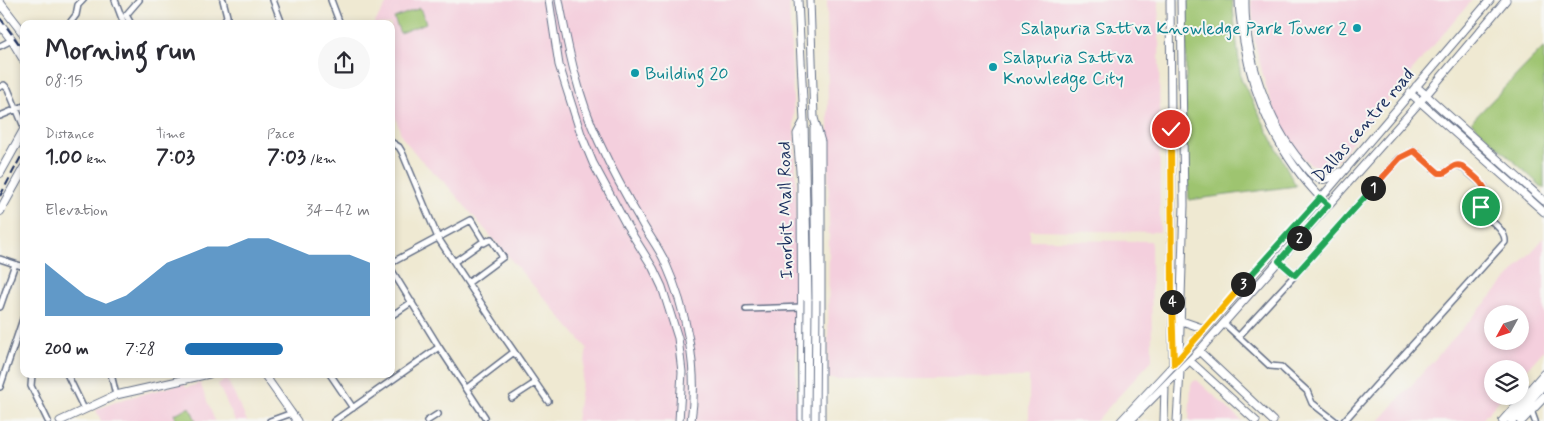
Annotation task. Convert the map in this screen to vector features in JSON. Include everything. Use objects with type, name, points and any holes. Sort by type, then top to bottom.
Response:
[{"type":"main road","points":[[0,4],[20,29]]},
{"type":"main road","points":[[0,24],[20,53]]},
{"type":"main road","points":[[0,173],[20,136]]},
{"type":"main road","points":[[0,211],[20,175]]},
{"type":"main road","points":[[1503,421],[1544,374]]},
{"type":"main road","points":[[1512,421],[1544,384]]},
{"type":"main road","points":[[1521,421],[1544,397]]},
{"type":"street","points":[[72,20],[76,15],[76,2],[83,0]]},
{"type":"street","points":[[114,0],[122,20]]},
{"type":"street","points":[[129,20],[126,15],[139,0]]},
{"type":"street","points":[[223,0],[227,16],[225,20]]},
{"type":"street","points":[[273,0],[279,20]]},
{"type":"street","points":[[332,0],[339,20]]},
{"type":"street","points":[[549,0],[559,64],[581,134],[598,172],[653,268],[662,287],[678,338],[682,372],[680,421]]},
{"type":"street","points":[[559,0],[574,74],[597,138],[664,261],[683,310],[691,352],[693,404],[691,421]]},
{"type":"street","name":"Inorbit Mall Road","points":[[798,0],[804,121],[798,134],[801,183],[802,421]]},
{"type":"street","name":"Inorbit Mall Road","points":[[810,0],[814,118],[821,142],[821,421]]},
{"type":"street","points":[[1170,0],[1176,362]]},
{"type":"street","points":[[1176,362],[1180,320],[1184,205],[1181,0]]},
{"type":"street","points":[[1239,0],[1240,19],[1249,70],[1258,100],[1283,149],[1320,198],[1328,205]]},
{"type":"street","points":[[1245,0],[1250,43],[1258,78],[1265,98],[1290,149],[1315,178],[1324,179],[1344,170]]},
{"type":"street","name":"Dallas centre road","points":[[1121,421],[1176,362],[1320,198],[1490,0]]},
{"type":"street","name":"Dallas centre road","points":[[1130,421],[1199,351],[1420,102],[1506,0]]},
{"type":"street","points":[[0,46],[12,40]]},
{"type":"street","points":[[0,87],[7,86],[20,119]]},
{"type":"street","points":[[1416,86],[1544,201]]},
{"type":"street","points":[[1410,93],[1544,212]]},
{"type":"street","points":[[0,116],[20,108]]},
{"type":"street","points":[[807,421],[812,300],[814,118]]},
{"type":"street","points":[[804,121],[815,421]]},
{"type":"street","points":[[395,144],[402,152],[438,238],[548,401]]},
{"type":"street","points":[[1239,336],[1400,158],[1414,151],[1439,173],[1444,173],[1458,164],[1462,166],[1484,186],[1487,197],[1482,204],[1482,212],[1503,232],[1506,237],[1505,242],[1344,421]]},
{"type":"street","points":[[395,261],[471,220],[484,237],[484,241],[454,263]]},
{"type":"street","points":[[454,263],[489,239],[503,256],[468,283]]},
{"type":"street","points":[[0,258],[20,266]]},
{"type":"street","points":[[653,268],[664,261]]},
{"type":"street","points":[[1279,261],[1295,275]]},
{"type":"street","points":[[0,307],[14,264]]},
{"type":"street","points":[[395,275],[485,417]]},
{"type":"street","points":[[395,313],[412,302]]},
{"type":"street","points":[[746,309],[802,307]]},
{"type":"street","points":[[1180,320],[1205,329]]},
{"type":"street","points":[[1224,323],[1270,366],[1280,367],[1290,375],[1307,391],[1312,403],[1335,421]]},
{"type":"street","points":[[0,386],[20,328]]},
{"type":"street","points":[[334,421],[439,347]]},
{"type":"street","points":[[1199,351],[1274,421]]},
{"type":"street","points":[[467,388],[514,352]]},
{"type":"street","points":[[802,358],[821,358]]},
{"type":"street","points":[[1190,361],[1256,421]]},
{"type":"street","points":[[1177,421],[1180,371]]},
{"type":"street","points":[[32,378],[31,386],[48,421]]},
{"type":"street","points":[[70,378],[84,409]]},
{"type":"street","points":[[112,378],[116,395]]},
{"type":"street","points":[[60,421],[116,395],[191,378]]},
{"type":"street","points":[[267,378],[297,421]]},
{"type":"street","points":[[333,378],[353,408]]},
{"type":"street","points":[[512,398],[535,383]]},
{"type":"street","points":[[1164,421],[1165,386]]},
{"type":"street","points":[[1531,410],[1535,421]]},
{"type":"street","points":[[270,421],[292,413]]},
{"type":"street","points":[[427,421],[438,414]]},
{"type":"shaded area","points":[[389,0],[789,0],[796,175],[796,421],[576,421],[587,348],[446,184],[419,158],[402,137],[395,116],[395,20],[376,20]]},
{"type":"shaded area","name":"Salapuria Sattva Knowledge City","points":[[827,0],[1159,0],[1160,232],[1030,230],[1030,240],[1151,241],[1152,360],[1096,421],[1029,421],[1029,377],[828,379]]},
{"type":"shaded area","points":[[1251,0],[1472,0],[1325,174],[1296,153],[1280,127],[1266,87],[1255,43]]},
{"type":"shaded area","points":[[1544,238],[1544,350],[1529,367],[1529,360],[1484,360],[1484,405],[1495,405],[1481,421],[1379,421]]},
{"type":"shaded area","points":[[227,379],[247,421],[235,421],[218,384]]},
{"type":"shaded area","points":[[1197,380],[1242,421],[1189,421],[1191,384]]},
{"type":"shaded area","points":[[184,383],[186,388],[200,383],[215,421],[101,421],[96,410],[120,400]]},
{"type":"green space","points":[[1187,0],[1232,0],[1241,79],[1296,186],[1189,200],[1185,132]]},
{"type":"green space","points":[[420,8],[426,23],[400,33],[394,18]]},
{"type":"green space","points":[[1544,47],[1544,189],[1471,122]]},
{"type":"green space","points":[[190,407],[196,421],[177,421],[174,414]]},
{"type":"railway","points":[[0,18],[20,46]]},
{"type":"railway","points":[[0,196],[20,158]]},
{"type":"place","name":"Salapuria Sattva Knowledge Park Tower 2","points":[[1357,28]]},
{"type":"place","name":"Salapuria Sattva Knowledge City","points":[[993,67]]},
{"type":"place","name":"Building 20","points":[[635,73]]},
{"type":"route","points":[[1171,129],[1174,364],[1320,198],[1328,205],[1279,261],[1295,275],[1400,158],[1414,151],[1439,173],[1444,173],[1458,164],[1462,166],[1487,191],[1487,197],[1481,207]]}]
